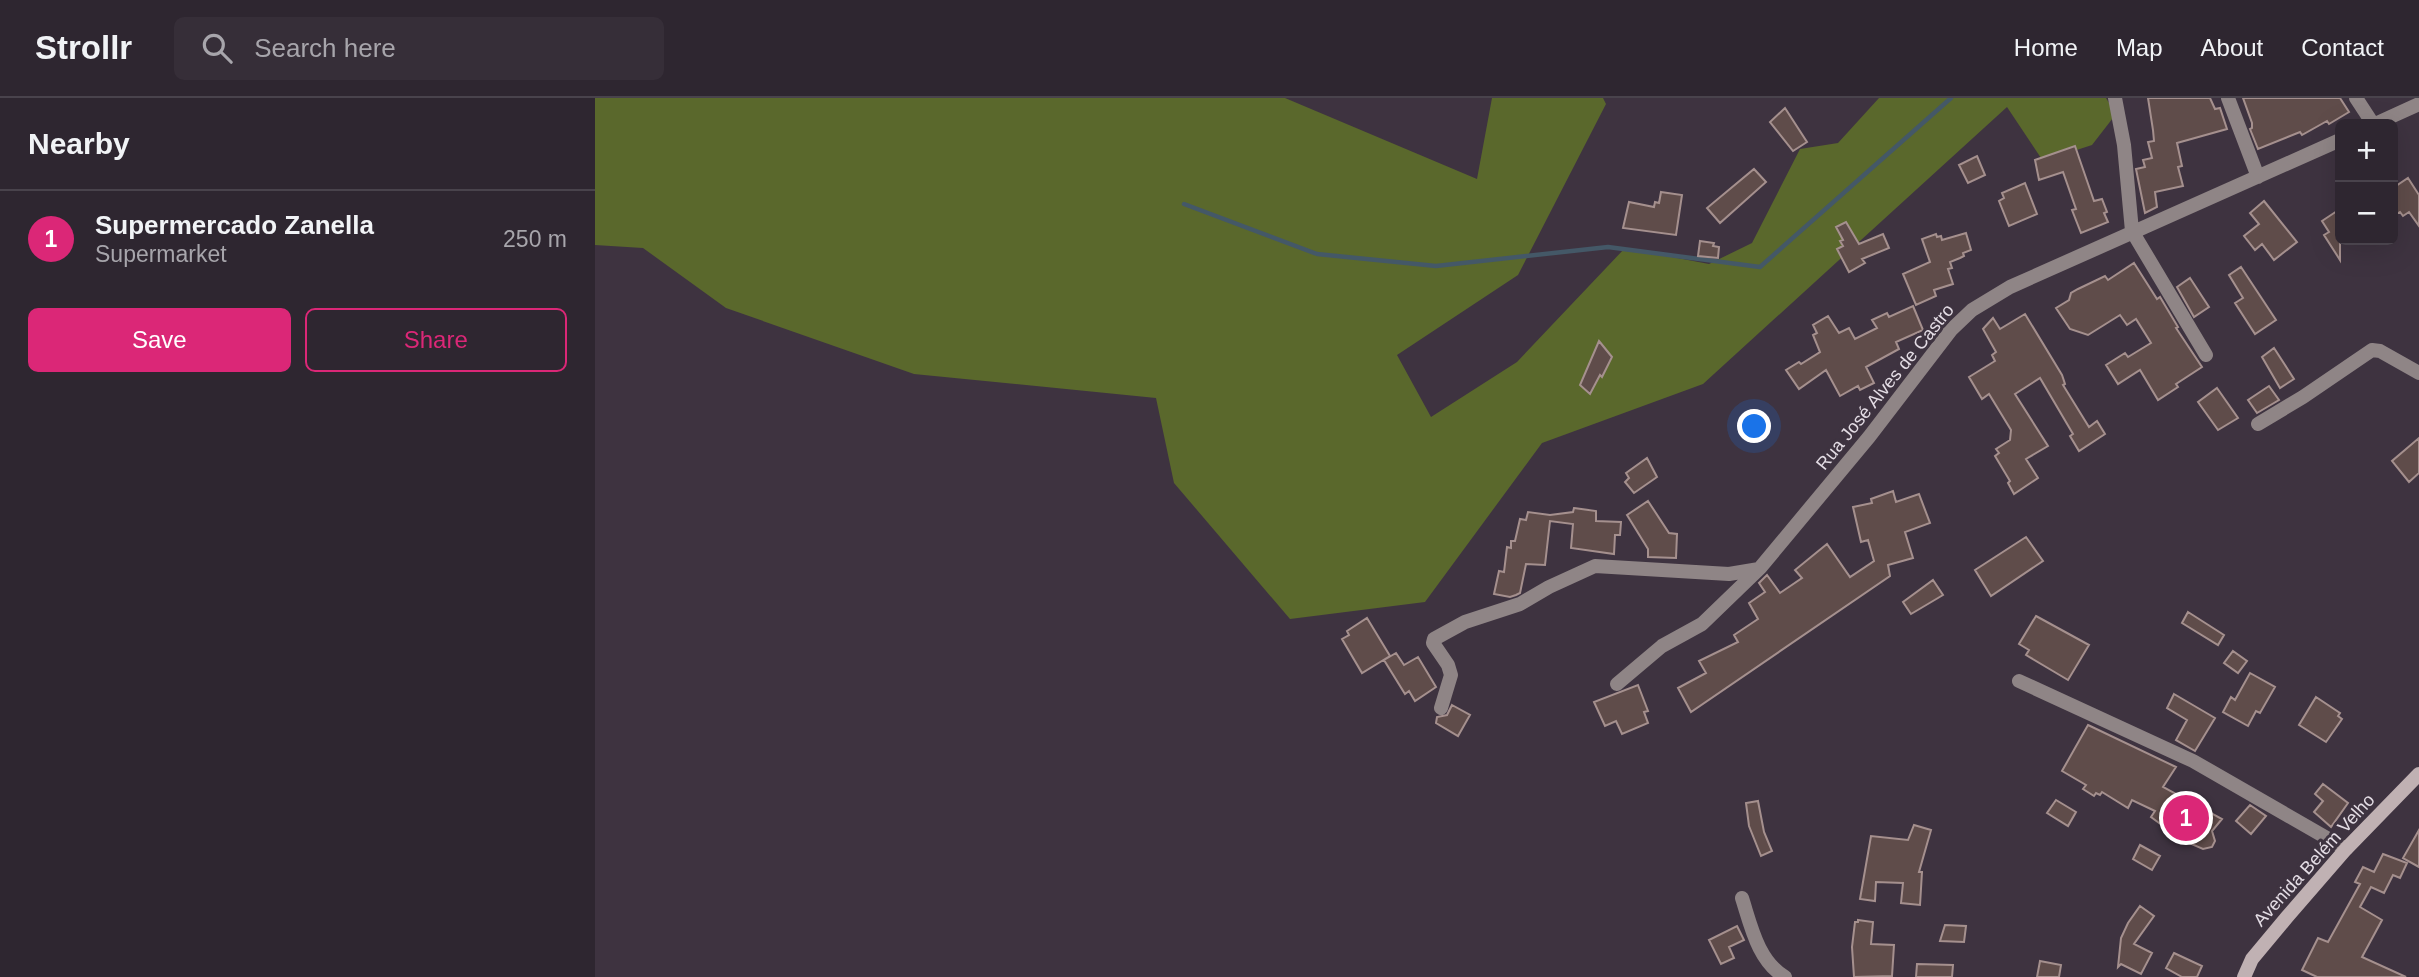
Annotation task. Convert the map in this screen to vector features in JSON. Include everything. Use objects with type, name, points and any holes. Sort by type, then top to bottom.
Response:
[{"type":"main road","name":"Avenida Belém Velho","points":[[2244,977],[2252,959],[2346,849],[2419,774]]},
{"type":"street","points":[[2115,98],[2132,231],[2206,355]]},
{"type":"street","points":[[2228,98],[2257,177]]},
{"type":"street","points":[[2356,98],[2371,119]]},
{"type":"street","points":[[2385,119],[2419,104]]},
{"type":"street","name":"Rua José Alves de Castro","points":[[1617,684],[1663,646],[1702,624],[1761,568],[1869,437],[1951,330],[1972,310],[2010,287],[2335,142]]},
{"type":"street","points":[[2258,424],[2372,350],[2380,351],[2419,373]]},
{"type":"street","points":[[1441,708],[1451,675],[1448,665],[1434,648],[1434,639],[1465,621],[1520,604],[1595,566],[1729,574],[1761,568]]},
{"type":"street","points":[[2019,681],[2193,761],[2346,849]]},
{"type":"street","points":[[1742,898],[1756,941],[1773,970],[1785,977]]},
{"type":"green space","points":[[595,98],[1285,98],[1477,179],[1492,98],[1603,98],[1606,104],[1518,275],[1397,355],[1431,417],[1517,362],[1625,248],[1709,264],[1752,243],[1800,149],[1838,143],[1879,98],[2106,98],[2116,114],[2092,145],[2043,161],[2007,107],[1703,384],[1542,443],[1425,602],[1290,619],[1174,483],[1156,398],[914,374],[726,308],[643,248],[595,245]]},
{"type":"building","points":[[2148,98],[2210,98],[2215,109],[2220,108],[2227,129],[2177,143],[2182,166],[2178,167],[2183,186],[2155,192],[2157,207],[2145,213],[2136,169],[2145,167],[2143,160],[2152,158],[2148,142],[2154,141]]},
{"type":"building","points":[[2243,98],[2340,98],[2349,112],[2302,135],[2300,132],[2258,149],[2250,129],[2252,123]]},
{"type":"building","points":[[1785,108],[1807,142],[1793,151],[1770,122]]},
{"type":"building","points":[[2075,146],[2094,201],[2102,199],[2108,222],[2081,233],[2072,210],[2076,209],[2063,172],[2039,180],[2035,160]]},
{"type":"building","points":[[1977,156],[1985,175],[1968,183],[1959,165]]},
{"type":"building","points":[[1754,169],[1766,182],[1720,223],[1707,208]]},
{"type":"building","points":[[2408,178],[2419,195],[2419,226],[2409,212],[2403,216],[2398,213],[2398,185]]},
{"type":"building","points":[[2025,183],[2037,214],[2009,226],[1999,201],[2004,198],[2002,193]]},
{"type":"building","points":[[1661,192],[1682,195],[1676,235],[1623,228],[1629,202],[1654,207],[1655,202],[1659,203]]},
{"type":"building","points":[[2264,201],[2297,242],[2274,260],[2262,244],[2255,250],[2244,236],[2259,224],[2250,213]]},
{"type":"building","points":[[2335,212],[2335,245],[2340,245],[2340,260],[2324,235],[2329,232],[2322,221]]},
{"type":"building","points":[[1846,222],[1859,244],[1883,234],[1889,248],[1862,259],[1865,263],[1849,272],[1837,249],[1843,246],[1840,241],[1843,240],[1836,227]]},
{"type":"building","points":[[1966,233],[1971,250],[1950,262],[1952,268],[1948,269],[1953,284],[1934,290],[1936,296],[1916,305],[1903,274],[1930,262],[1922,239],[1936,234],[1937,237],[1941,236],[1942,240]]},
{"type":"building","points":[[1700,241],[1714,243],[1713,246],[1719,247],[1718,258],[1698,256]]},
{"type":"building","points":[[2134,263],[2157,299],[2160,297],[2178,327],[2176,328],[2202,367],[2158,400],[2140,370],[2118,384],[2106,365],[2125,353],[2128,357],[2151,343],[2136,319],[2127,325],[2120,315],[2088,335],[2070,329],[2056,308],[2069,300],[2071,293],[2105,276],[2108,280]]},
{"type":"building","points":[[2241,267],[2276,320],[2255,334],[2235,303],[2243,298],[2229,275]]},
{"type":"building","points":[[2190,278],[2209,307],[2194,317],[2177,287]]},
{"type":"building","points":[[1913,306],[1923,330],[1896,342],[1899,349],[1866,367],[1874,383],[1860,390],[1858,386],[1840,396],[1826,370],[1799,389],[1786,370],[1820,352],[1813,335],[1817,333],[1813,325],[1828,316],[1839,333],[1849,328],[1855,339],[1877,328],[1872,320],[1887,313],[1889,317]]},
{"type":"building","points":[[2025,314],[2062,375],[2063,385],[2089,427],[2097,421],[2105,434],[2079,451],[2070,436],[2073,434],[2040,378],[2015,394],[2048,446],[2026,459],[2038,478],[2014,494],[2008,483],[2010,481],[1995,456],[1999,453],[1996,449],[2010,440],[2011,430],[1989,394],[1982,399],[1969,377],[1995,361],[1992,355],[1996,352],[1983,329],[1993,318],[2000,329]]},
{"type":"building","points":[[1599,341],[1612,357],[1590,394],[1580,385]]},
{"type":"building","points":[[2274,348],[2294,379],[2280,388],[2262,357]]},
{"type":"building","points":[[2269,386],[2279,400],[2257,413],[2248,400]]},
{"type":"building","points":[[2217,388],[2238,418],[2218,430],[2198,402]]},
{"type":"building","points":[[2419,438],[2419,473],[2409,482],[2392,461]]},
{"type":"building","points":[[1647,458],[1657,477],[1634,493],[1625,482],[1629,478],[1626,473]]},
{"type":"building","points":[[1893,491],[1896,502],[1919,494],[1930,523],[1905,532],[1913,558],[1888,565],[1890,576],[1691,712],[1678,688],[1706,673],[1699,661],[1738,642],[1734,635],[1758,619],[1749,603],[1765,592],[1759,583],[1767,575],[1780,593],[1802,578],[1795,570],[1827,544],[1850,577],[1874,561],[1868,540],[1861,542],[1853,507],[1872,503],[1871,499]]},
{"type":"building","points":[[1648,501],[1669,533],[1677,534],[1676,558],[1648,557],[1648,549],[1627,515]]},
{"type":"building","points":[[1574,508],[1596,511],[1596,521],[1621,522],[1620,535],[1615,535],[1614,554],[1571,548],[1573,524],[1550,521],[1545,565],[1526,564],[1520,593],[1510,597],[1494,594],[1499,571],[1504,572],[1507,547],[1511,548],[1511,541],[1515,541],[1520,519],[1526,520],[1528,512],[1550,515],[1573,512]]},
{"type":"building","points":[[2026,537],[2043,561],[1991,596],[1975,570]]},
{"type":"building","points":[[1933,580],[1943,595],[1911,614],[1903,602]]},
{"type":"building","points":[[2188,612],[2224,635],[2218,645],[2182,623]]},
{"type":"building","points":[[2036,616],[2089,645],[2068,680],[2026,655],[2029,650],[2019,644]]},
{"type":"building","points":[[1367,618],[1390,656],[1362,673],[1342,639],[1349,635],[1347,631]]},
{"type":"building","points":[[2233,651],[2247,661],[2238,673],[2224,663]]},
{"type":"building","points":[[1396,653],[1404,665],[1418,657],[1436,687],[1415,701],[1409,691],[1405,694],[1384,660]]},
{"type":"building","points":[[2250,673],[2275,687],[2260,713],[2256,711],[2248,726],[2223,712],[2231,697],[2235,700]]},
{"type":"building","points":[[1638,685],[1648,711],[1644,712],[1648,723],[1622,734],[1616,721],[1605,726],[1594,702]]},
{"type":"building","points":[[2174,694],[2215,718],[2195,751],[2176,740],[2187,720],[2167,708]]},
{"type":"building","points":[[2316,697],[2340,713],[2338,716],[2342,719],[2326,742],[2299,725]]},
{"type":"building","points":[[1452,705],[1470,715],[1458,736],[1436,723],[1437,717],[1447,715]]},
{"type":"building","points":[[2088,725],[2176,767],[2163,787],[2222,819],[2212,831],[2215,841],[2212,847],[2203,849],[2182,840],[2151,817],[2155,811],[2132,800],[2128,808],[2102,792],[2094,796],[2083,789],[2086,785],[2062,771]]},
{"type":"building","points":[[2323,784],[2348,803],[2331,827],[2314,812],[2323,801],[2315,794]]},
{"type":"building","points":[[2056,800],[2076,812],[2068,826],[2047,813]]},
{"type":"building","points":[[1758,801],[1764,832],[1772,851],[1761,856],[1749,826],[1746,803]]},
{"type":"building","points":[[2250,805],[2266,816],[2251,834],[2236,821]]},
{"type":"building","points":[[1914,825],[1931,830],[1919,872],[1922,872],[1920,905],[1901,903],[1903,883],[1876,882],[1875,901],[1860,899],[1871,836],[1908,840]]},
{"type":"building","points":[[2419,830],[2419,867],[2403,858]]},
{"type":"building","points":[[2140,845],[2160,856],[2152,870],[2133,859]]},
{"type":"building","points":[[2383,854],[2407,863],[2400,878],[2393,875],[2384,893],[2371,887],[2360,907],[2382,920],[2362,957],[2406,977],[2317,977],[2302,970],[2318,938],[2328,942],[2360,884],[2355,882],[2363,867],[2374,872]]},
{"type":"building","points":[[2140,906],[2154,916],[2134,944],[2152,953],[2141,974],[2121,964],[2118,967],[2121,938]]},
{"type":"building","points":[[1855,922],[1873,922],[1871,944],[1894,945],[1892,976],[1854,977],[1852,947]]},
{"type":"building","points":[[1945,925],[1966,926],[1964,942],[1940,941]]},
{"type":"building","points":[[1737,926],[1744,940],[1729,947],[1734,958],[1721,964],[1709,940]]},
{"type":"building","points":[[2174,953],[2202,966],[2197,977],[2182,977],[2166,968]]},
{"type":"building","points":[[2040,961],[2061,965],[2059,977],[2037,977]]},
{"type":"building","points":[[1917,964],[1953,965],[1952,977],[1916,977]]},
{"type":"waterway","points":[[1184,204],[1317,254],[1436,266],[1608,247],[1760,267],[1951,98]]},
{"type":"place","name":"Supermercado Zanella","points":[[2186,818]]}]
